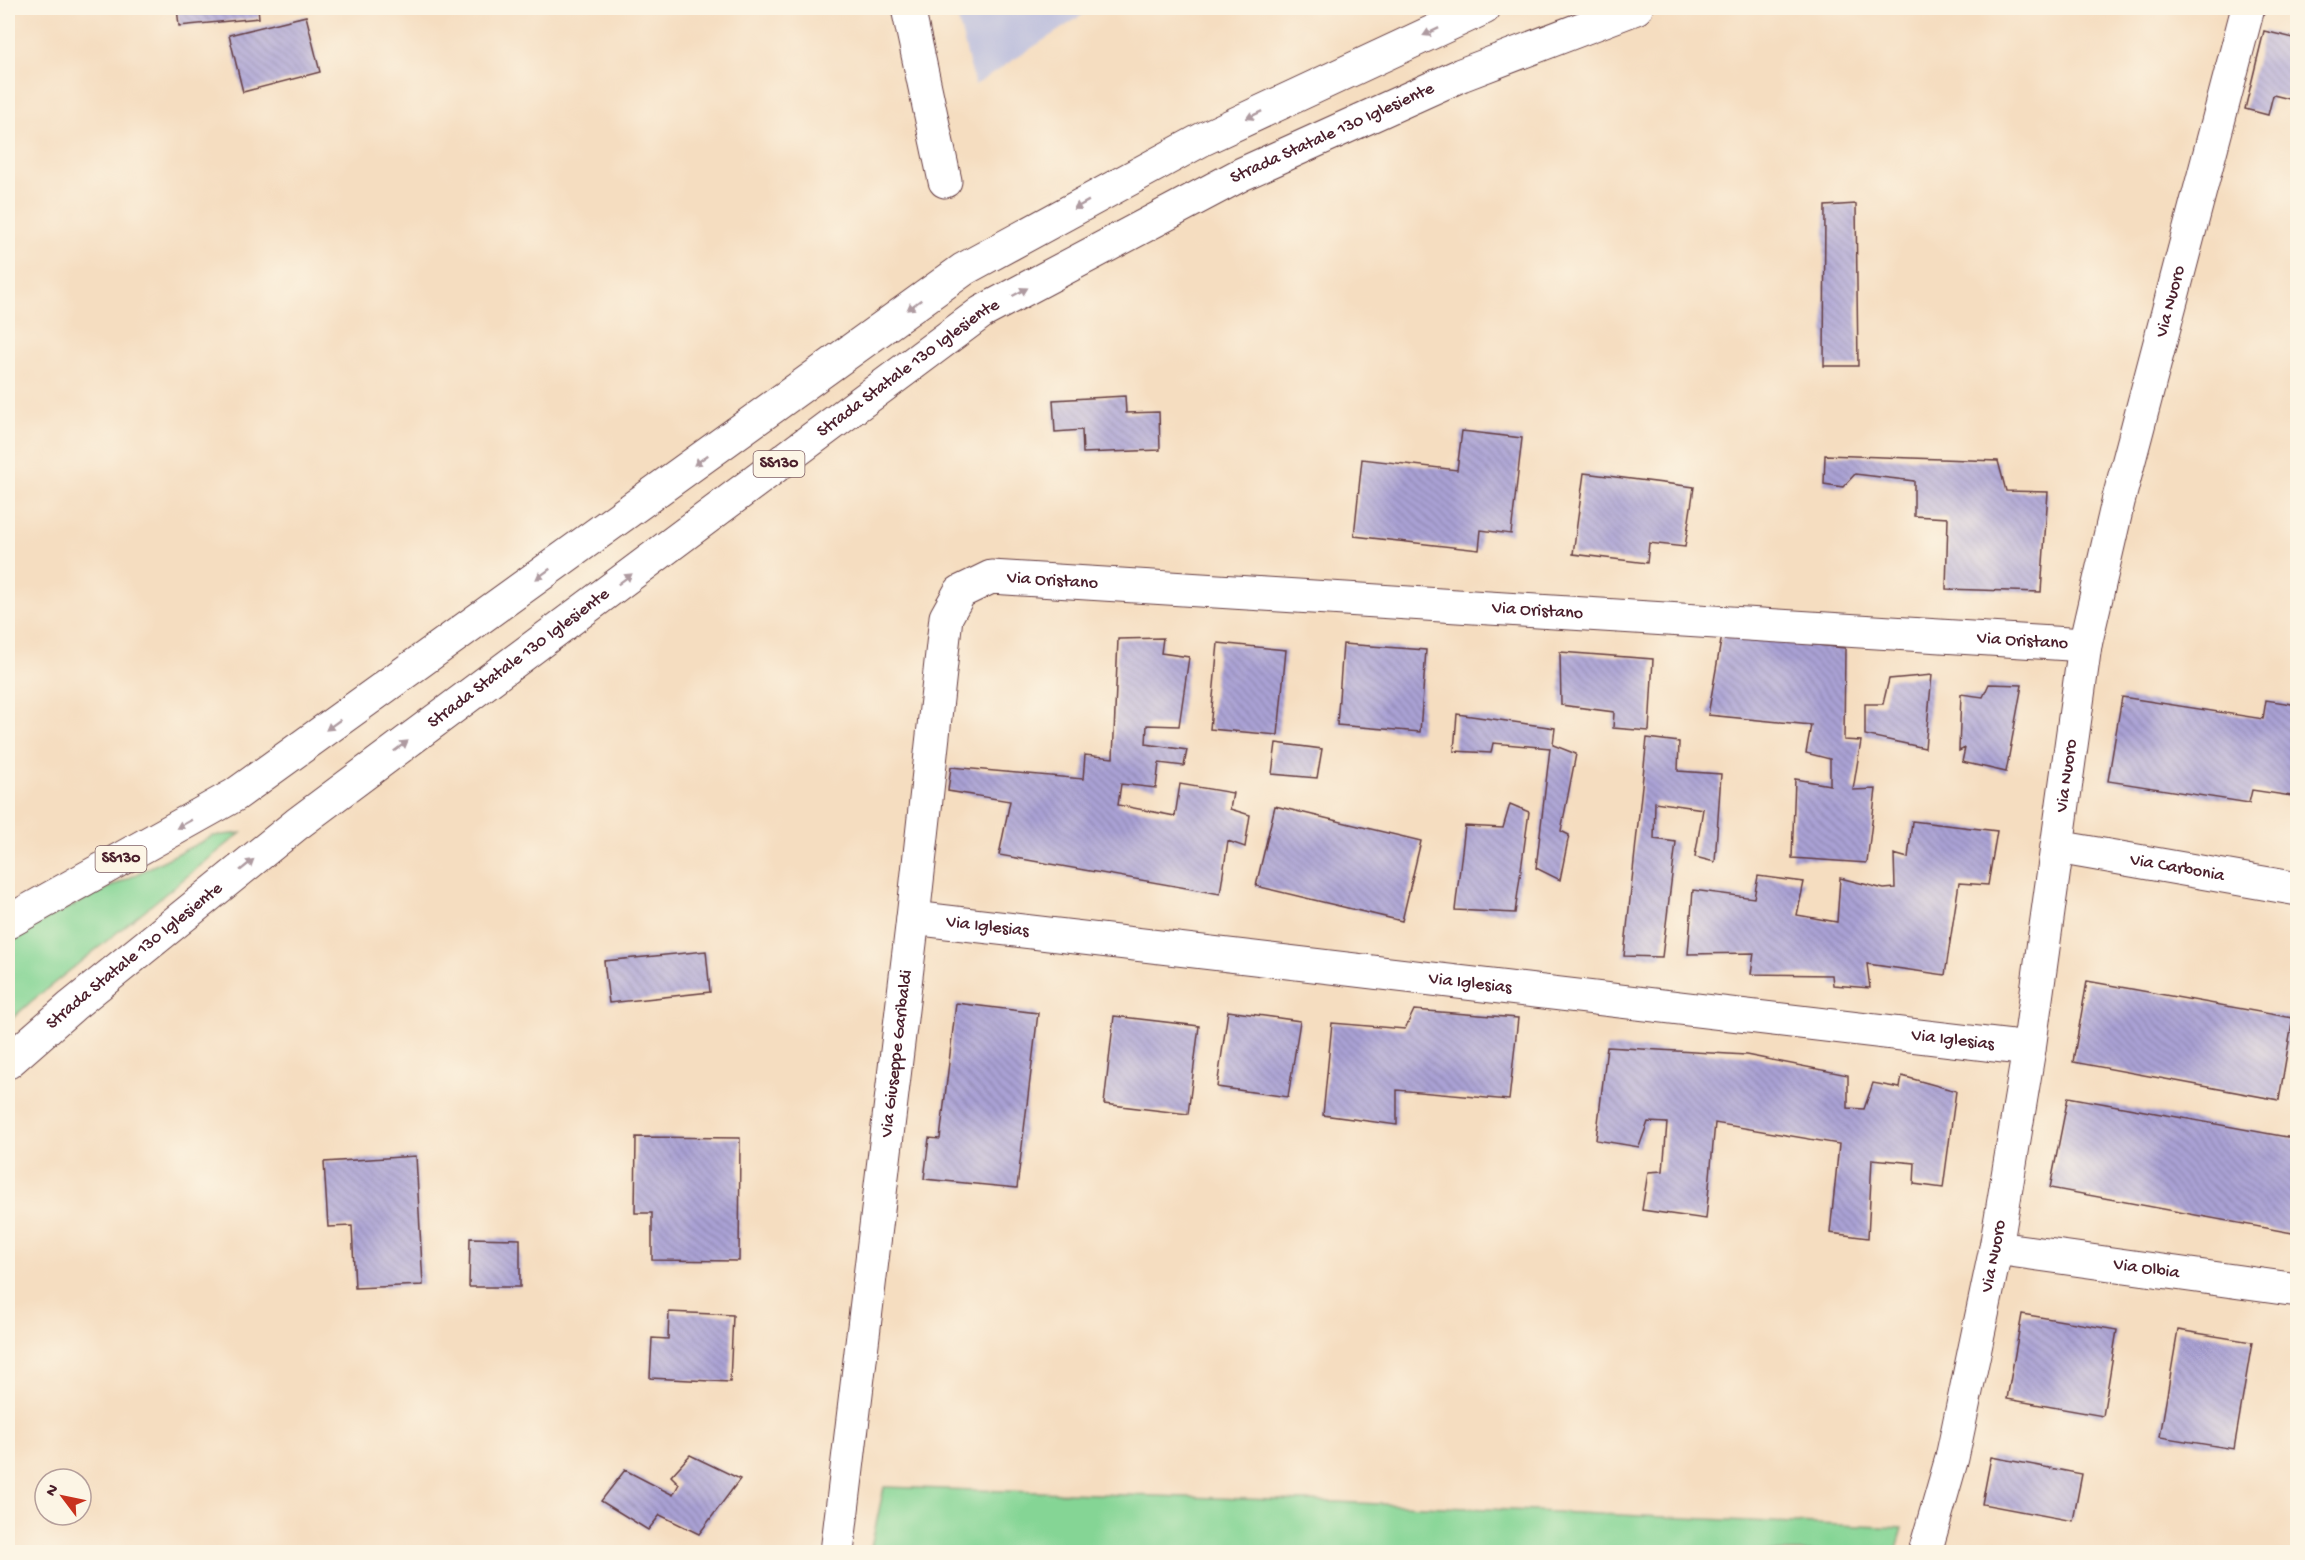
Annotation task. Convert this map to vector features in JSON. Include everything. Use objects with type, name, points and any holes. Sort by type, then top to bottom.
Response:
[{"type":"street","points":[[908,8],[945,180]]},
{"type":"street","name":"SS130","points":[[8,922],[235,795],[964,269],[1203,139],[1484,8]]},
{"type":"street","name":"Strada Statale 130 Iglesiente","points":[[8,1062],[72,1006],[297,824],[982,312],[1242,174],[1461,75],[1636,8]]},
{"type":"street","name":"Via Nuoro","points":[[1925,1552],[1952,1458],[1996,1248],[2028,1049],[2085,645],[2118,502],[2248,8]]},
{"type":"street","name":"Via Oristano","points":[[991,577],[2085,645]]},
{"type":"street","name":"Via Giuseppe Garibaldi","points":[[837,1552],[913,918],[946,617],[960,592],[991,577]]},
{"type":"street","name":"Via Carbonia","points":[[2057,847],[2298,889]]},
{"type":"street","name":"Via Iglesias","points":[[913,918],[2028,1049]]},
{"type":"street","name":"Via Olbia","points":[[1996,1248],[2298,1290]]},
{"type":"shaded area","points":[[955,8],[1093,8],[975,85]]},
{"type":"green space","points":[[241,833],[8,1022],[8,938],[213,836]]},
{"type":"green space","points":[[884,1487],[1336,1502],[1903,1528],[1896,1552],[870,1552]]},
{"type":"building","points":[[177,8],[258,8],[259,18],[179,26]]},
{"type":"building","points":[[306,16],[320,72],[243,92],[229,35]]},
{"type":"building","points":[[2264,31],[2298,39],[2298,101],[2273,95],[2268,115],[2245,109]]},
{"type":"building","points":[[1856,204],[1858,366],[1824,366],[1825,206]]},
{"type":"building","points":[[1125,396],[1126,413],[1159,412],[1160,450],[1083,453],[1082,430],[1055,432],[1053,400]]},
{"type":"building","points":[[1462,431],[1522,438],[1511,534],[1481,530],[1479,550],[1354,536],[1362,459],[1457,470]]},
{"type":"building","points":[[1825,455],[1998,461],[2006,491],[2048,492],[2041,592],[1946,589],[1948,518],[1914,516],[1914,481],[1855,474],[1843,487],[1824,484]]},
{"type":"building","points":[[1584,473],[1694,487],[1685,547],[1649,543],[1647,563],[1573,554]]},
{"type":"building","points":[[1722,635],[1845,648],[1844,740],[1861,741],[1853,790],[1876,789],[1867,863],[1792,858],[1795,779],[1830,785],[1830,759],[1806,753],[1811,725],[1708,715]]},
{"type":"building","points":[[1163,638],[1161,653],[1189,657],[1179,726],[1147,725],[1146,744],[1187,750],[1184,766],[1159,763],[1156,788],[1121,784],[1118,805],[1175,816],[1180,784],[1233,793],[1230,809],[1250,815],[1245,847],[1228,841],[1220,894],[999,855],[1010,801],[948,791],[951,767],[1083,779],[1085,755],[1113,758],[1118,639]]},
{"type":"building","points":[[1218,643],[1286,650],[1278,735],[1210,729]]},
{"type":"building","points":[[1343,644],[1426,650],[1420,732],[1337,725]]},
{"type":"building","points":[[1560,652],[1653,659],[1649,731],[1613,728],[1614,712],[1561,705]]},
{"type":"building","points":[[1932,675],[1925,748],[1865,735],[1865,704],[1883,704],[1889,679]]},
{"type":"building","points":[[1989,684],[2022,685],[2006,772],[1962,762],[1965,748],[1959,751],[1961,694],[1983,697]]},
{"type":"building","points":[[2122,697],[2263,719],[2266,700],[2298,705],[2298,797],[2252,790],[2249,803],[2108,781]]},
{"type":"building","points":[[1457,714],[1555,728],[1553,745],[1576,754],[1561,831],[1569,835],[1560,880],[1536,868],[1550,748],[1493,743],[1491,753],[1454,751]]},
{"type":"building","points":[[1647,738],[1679,742],[1678,771],[1721,774],[1715,862],[1695,857],[1703,809],[1655,802],[1654,839],[1676,842],[1662,957],[1624,956]]},
{"type":"building","points":[[1276,743],[1322,749],[1317,778],[1272,774]]},
{"type":"building","points":[[1510,804],[1529,812],[1515,913],[1455,910],[1465,826],[1503,828]]},
{"type":"building","points":[[1275,806],[1421,841],[1402,921],[1256,886]]},
{"type":"building","points":[[1912,821],[1997,831],[1988,885],[1959,883],[1945,975],[1867,964],[1870,988],[1833,985],[1832,975],[1751,974],[1754,953],[1688,954],[1693,890],[1754,898],[1758,876],[1804,882],[1797,915],[1837,922],[1840,878],[1884,889],[1895,888],[1894,854],[1908,858]]},
{"type":"building","points":[[706,951],[710,992],[609,1003],[604,961]]},
{"type":"building","points":[[2087,981],[2293,1018],[2279,1100],[2073,1062]]},
{"type":"building","points":[[956,1003],[1038,1013],[1017,1188],[924,1179],[929,1138],[940,1139]]},
{"type":"building","points":[[1414,1010],[1518,1018],[1509,1100],[1397,1090],[1397,1125],[1323,1115],[1332,1023],[1405,1029]]},
{"type":"building","points":[[1228,1011],[1300,1021],[1288,1097],[1217,1087]]},
{"type":"building","points":[[1114,1016],[1199,1026],[1188,1114],[1104,1104]]},
{"type":"building","points":[[1607,1047],[1746,1055],[1848,1075],[1848,1108],[1864,1109],[1873,1083],[1900,1088],[1902,1076],[1956,1091],[1943,1188],[1914,1184],[1915,1163],[1872,1159],[1868,1238],[1830,1233],[1839,1144],[1715,1123],[1706,1219],[1642,1210],[1648,1172],[1663,1171],[1667,1123],[1648,1122],[1639,1147],[1596,1140]]},
{"type":"building","points":[[2068,1097],[2298,1139],[2298,1234],[2050,1188]]},
{"type":"building","points":[[636,1137],[740,1138],[739,1261],[652,1260],[652,1213],[635,1213]]},
{"type":"building","points":[[416,1156],[423,1285],[355,1288],[352,1226],[328,1227],[324,1162]]},
{"type":"building","points":[[470,1238],[520,1239],[520,1287],[469,1287]]},
{"type":"building","points":[[669,1312],[733,1315],[730,1382],[650,1378],[652,1338],[668,1339]]},
{"type":"building","points":[[2022,1314],[2117,1330],[2103,1416],[2007,1399]]},
{"type":"building","points":[[2178,1330],[2252,1342],[2234,1449],[2160,1437]]},
{"type":"building","points":[[690,1455],[740,1479],[699,1534],[660,1515],[648,1530],[601,1501],[625,1470],[673,1495],[679,1484],[671,1476]]},
{"type":"building","points":[[1991,1457],[2082,1474],[2073,1521],[1982,1504]]}]
